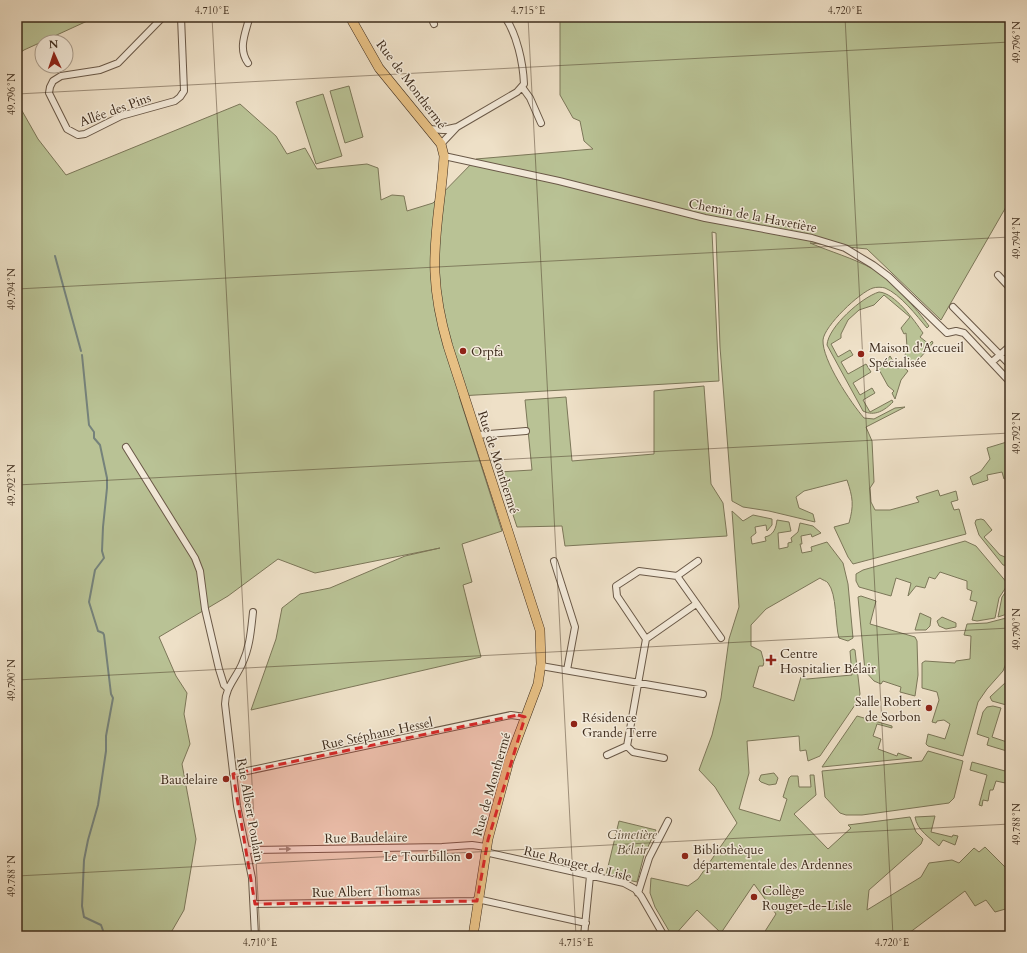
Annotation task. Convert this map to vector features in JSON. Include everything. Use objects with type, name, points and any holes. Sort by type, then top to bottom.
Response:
[{"type":"main road","name":"Rue de Monthermé","points":[[350,17],[379,68],[441,144],[444,156],[435,249],[435,273],[440,317],[540,630],[541,666],[538,684],[510,761],[486,849],[477,900],[473,936]]},
{"type":"street","name":"Allée des Pins","points":[[163,17],[118,63],[100,70],[61,76],[53,81],[50,87],[51,100],[67,129],[72,133],[84,134],[120,116],[175,101],[180,97],[184,90],[181,17]]},
{"type":"street","points":[[430,17],[434,24]]},
{"type":"street","points":[[441,144],[457,127],[517,92],[524,84],[522,67],[512,28],[505,17]]},
{"type":"street","points":[[248,18],[242,46],[243,56],[248,63]]},
{"type":"street","points":[[522,87],[530,98],[541,123]]},
{"type":"street","points":[[429,129],[443,130],[457,127]]},
{"type":"street","name":"Chemin de la Havetière","points":[[444,156],[558,181],[705,218],[812,238],[845,248],[873,265],[889,277],[947,333],[956,330],[964,333],[1010,382]]},
{"type":"street","points":[[998,275],[1010,288]]},
{"type":"street","points":[[953,307],[1010,365]]},
{"type":"street","points":[[992,362],[1010,346]]},
{"type":"street","points":[[477,435],[526,431]]},
{"type":"street","points":[[126,447],[195,558],[200,572],[205,609],[219,669],[224,685],[228,689],[242,666],[247,652],[251,638],[252,612]]},
{"type":"street","points":[[554,561],[575,627],[568,670]]},
{"type":"street","points":[[627,746],[646,639],[617,596],[616,586],[639,571],[677,576],[698,562]]},
{"type":"street","points":[[677,576],[722,638]]},
{"type":"street","points":[[646,639],[696,604]]},
{"type":"street","points":[[541,666],[703,694]]},
{"type":"street","name":"Rue Albert Poulain","points":[[228,689],[225,697],[225,704],[241,831],[246,850],[255,904],[255,936]]},
{"type":"street","name":"Rue Stéphane Hessel","points":[[233,774],[511,715],[525,717]]},
{"type":"street","points":[[607,755],[627,746]]},
{"type":"street","points":[[627,746],[633,752],[664,758]]},
{"type":"street","points":[[638,893],[649,858],[668,821]]},
{"type":"street","name":"Rue Baudelaire","points":[[246,850],[442,847],[472,845],[486,849]]},
{"type":"street","name":"Rue Rouget de Lisle","points":[[486,849],[590,876],[624,883],[635,889],[664,936]]},
{"type":"street","points":[[584,936],[590,876]]},
{"type":"street","name":"Rue Albert Thomas","points":[[255,904],[477,900],[586,923]]},
{"type":"highlighted area","points":[[518,715],[525,717],[488,840],[477,901],[255,904],[233,774]]},
{"type":"green space","points":[[17,17],[96,17],[59,34],[34,34],[34,45],[17,55]]},
{"type":"green space","points":[[580,17],[1010,17],[1010,200],[941,320],[867,249],[810,243],[873,269],[903,295],[918,311],[929,326],[927,328],[908,306],[891,291],[885,288],[876,287],[860,296],[836,318],[829,327],[823,340],[827,359],[832,370],[845,392],[864,418],[874,419],[895,408],[905,407],[866,427],[872,441],[874,482],[870,488],[871,502],[875,510],[890,510],[919,502],[916,497],[938,490],[940,496],[956,491],[958,500],[951,502],[954,510],[959,509],[966,534],[853,564],[848,557],[834,527],[849,523],[852,511],[852,502],[851,492],[847,480],[804,491],[796,497],[799,508],[813,514],[815,522],[769,511],[743,507],[732,501],[720,347],[716,233],[712,232],[719,381],[459,396],[502,531],[462,544],[472,582],[463,585],[481,657],[251,710],[276,639],[282,608],[300,594],[330,588],[405,556],[440,548],[315,573],[278,559],[228,596],[159,637],[176,676],[187,693],[184,714],[190,744],[182,764],[196,839],[184,910],[169,936],[17,936],[17,102],[38,139],[66,175],[240,104],[276,136],[287,154],[305,148],[317,169],[367,164],[378,168],[381,200],[392,195],[404,196],[407,211],[433,203],[476,159],[593,149],[584,141],[580,121],[573,118],[560,95],[560,21],[579,19]]},
{"type":"green space","points":[[349,86],[363,137],[345,143],[330,91]]},
{"type":"green space","points":[[323,94],[342,156],[316,164],[296,102]]},
{"type":"green space","points":[[879,292],[898,302],[923,333],[920,337],[929,344],[932,341],[933,343],[913,366],[904,360],[907,347],[906,333],[904,334],[901,328],[910,317],[884,295],[874,305],[859,310],[848,320],[841,334],[841,338],[831,344],[838,357],[850,350],[853,355],[841,362],[848,374],[866,364],[871,372],[853,383],[860,395],[872,388],[875,393],[863,400],[870,412],[892,400],[893,402],[880,412],[867,413],[863,411],[827,345],[833,330],[839,322],[855,306]]},
{"type":"green space","points":[[890,356],[898,369],[901,365],[908,371],[901,380],[895,399],[892,393],[894,391],[888,386],[877,366],[880,362],[884,365]]},
{"type":"green space","points":[[704,386],[711,484],[723,503],[727,536],[565,546],[562,526],[517,527],[499,472],[532,470],[525,400],[566,397],[572,461],[654,454],[654,391]]},
{"type":"green space","points":[[1010,441],[1010,477],[1004,479],[1002,472],[987,475],[988,480],[973,485],[970,477],[981,471],[990,459],[987,448]]},
{"type":"green space","points":[[732,511],[743,521],[753,515],[772,519],[772,525],[767,531],[766,525],[755,527],[756,533],[751,537],[752,544],[766,541],[765,537],[771,535],[774,531],[777,520],[789,522],[791,531],[778,533],[779,549],[788,547],[788,543],[792,542],[791,538],[798,532],[800,523],[813,526],[821,533],[812,537],[811,534],[801,536],[802,544],[800,544],[802,553],[812,551],[811,547],[827,542],[843,563],[848,584],[853,638],[848,641],[839,638],[833,594],[827,582],[820,578],[766,609],[751,625],[751,646],[761,651],[764,662],[763,666],[759,666],[753,687],[794,701],[801,677],[807,679],[852,675],[850,651],[853,649],[855,650],[860,694],[857,702],[820,756],[808,761],[806,750],[800,751],[799,736],[747,741],[749,773],[739,809],[780,821],[787,799],[783,797],[789,778],[791,776],[798,776],[799,787],[811,787],[810,775],[814,775],[816,795],[794,814],[828,849],[851,828],[848,825],[910,817],[916,832],[923,839],[921,844],[869,890],[867,910],[921,877],[929,863],[952,860],[959,863],[974,848],[979,852],[985,847],[1010,872],[1009,908],[995,912],[986,900],[975,906],[965,891],[905,936],[762,936],[776,914],[754,884],[721,933],[697,910],[674,936],[672,936],[655,907],[650,893],[651,878],[688,886],[698,879],[737,823],[715,787],[699,770],[712,735],[721,698],[729,639],[739,607]]},
{"type":"green space","points":[[976,520],[984,520],[992,530],[984,537],[1000,555],[1010,559],[1010,565],[1003,565],[979,535],[975,523]]},
{"type":"green space","points":[[965,541],[976,546],[1008,584],[999,598],[995,618],[977,621],[972,620],[977,602],[970,600],[972,591],[967,589],[967,581],[940,572],[935,579],[929,577],[925,588],[916,586],[908,596],[911,583],[896,578],[891,596],[859,587],[856,581],[856,574],[863,570]]},
{"type":"green space","points":[[1010,586],[1010,613],[998,617],[1002,597]]},
{"type":"green space","points":[[861,596],[876,601],[870,624],[915,637],[917,641],[918,675],[915,696],[900,692],[901,687],[883,681],[881,684],[874,681],[865,671],[858,597]]},
{"type":"green space","points":[[920,613],[931,618],[930,626],[926,630],[915,630]]},
{"type":"green space","points":[[942,617],[956,623],[956,627],[946,629],[939,626],[937,621]]},
{"type":"green space","points":[[1010,617],[1010,653],[1003,671],[978,702],[963,756],[928,746],[926,744],[928,734],[945,739],[950,724],[944,720],[937,721],[936,723],[932,722],[939,700],[937,692],[922,688],[922,663],[925,661],[955,663],[956,661],[970,659],[971,636],[964,635],[967,624],[987,623]]},
{"type":"green space","points":[[1010,675],[1010,706],[992,701],[990,697],[1006,682]]},
{"type":"green space","points":[[993,706],[1001,708],[992,737],[1010,743],[1010,752],[987,745],[989,738],[977,734],[983,712],[987,707]]},
{"type":"green space","points":[[857,716],[892,726],[892,728],[877,724],[873,736],[881,739],[878,749],[897,756],[898,753],[912,758],[822,767]]},
{"type":"green space","points":[[928,751],[963,761],[954,798],[949,803],[862,815],[846,815],[840,813],[825,797],[822,771],[922,761]]},
{"type":"green space","points":[[1008,760],[1010,761],[1010,784],[996,781],[993,790],[990,790],[988,801],[983,800],[982,806],[979,805],[987,775],[970,770],[972,762],[1005,771]]},
{"type":"green space","points":[[774,773],[778,778],[776,784],[769,785],[759,780],[761,775]]},
{"type":"green space","points":[[935,816],[931,832],[952,837],[953,835],[958,836],[955,845],[943,840],[939,846],[921,830],[915,817]]},
{"type":"green space","name":"Cimetière Bélair","points":[[619,821],[656,830],[644,855],[637,882],[606,875]]},
{"type":"waterway","points":[[55,256],[81,351]]},
{"type":"waterway","points":[[82,355],[89,425],[94,432],[94,438],[100,445],[107,478],[102,551],[104,558],[95,570],[89,602],[98,631],[104,635],[111,694],[113,698],[106,736],[106,751],[98,805],[84,860],[82,906],[84,917],[101,925],[105,936]]},
{"type":"place","name":"Orpfa","points":[[463,351]]},
{"type":"place","name":"Maison d'Accueil Spécialisée","points":[[861,354]]},
{"type":"place","name":"Centre Hospitalier Bélair","points":[[771,660]]},
{"type":"place","name":"Salle Robert de Sorbon","points":[[929,708]]},
{"type":"place","name":"Résidence Grande Terre","points":[[574,724]]},
{"type":"place","name":"Baudelaire","points":[[226,779]]},
{"type":"place","name":"Le Tourbillon","points":[[469,856]]},
{"type":"place","name":"Bibliothèque départementale des Ardennes","points":[[685,856]]},
{"type":"place","name":"Collège Rouget-de-Lisle","points":[[754,897]]}]
